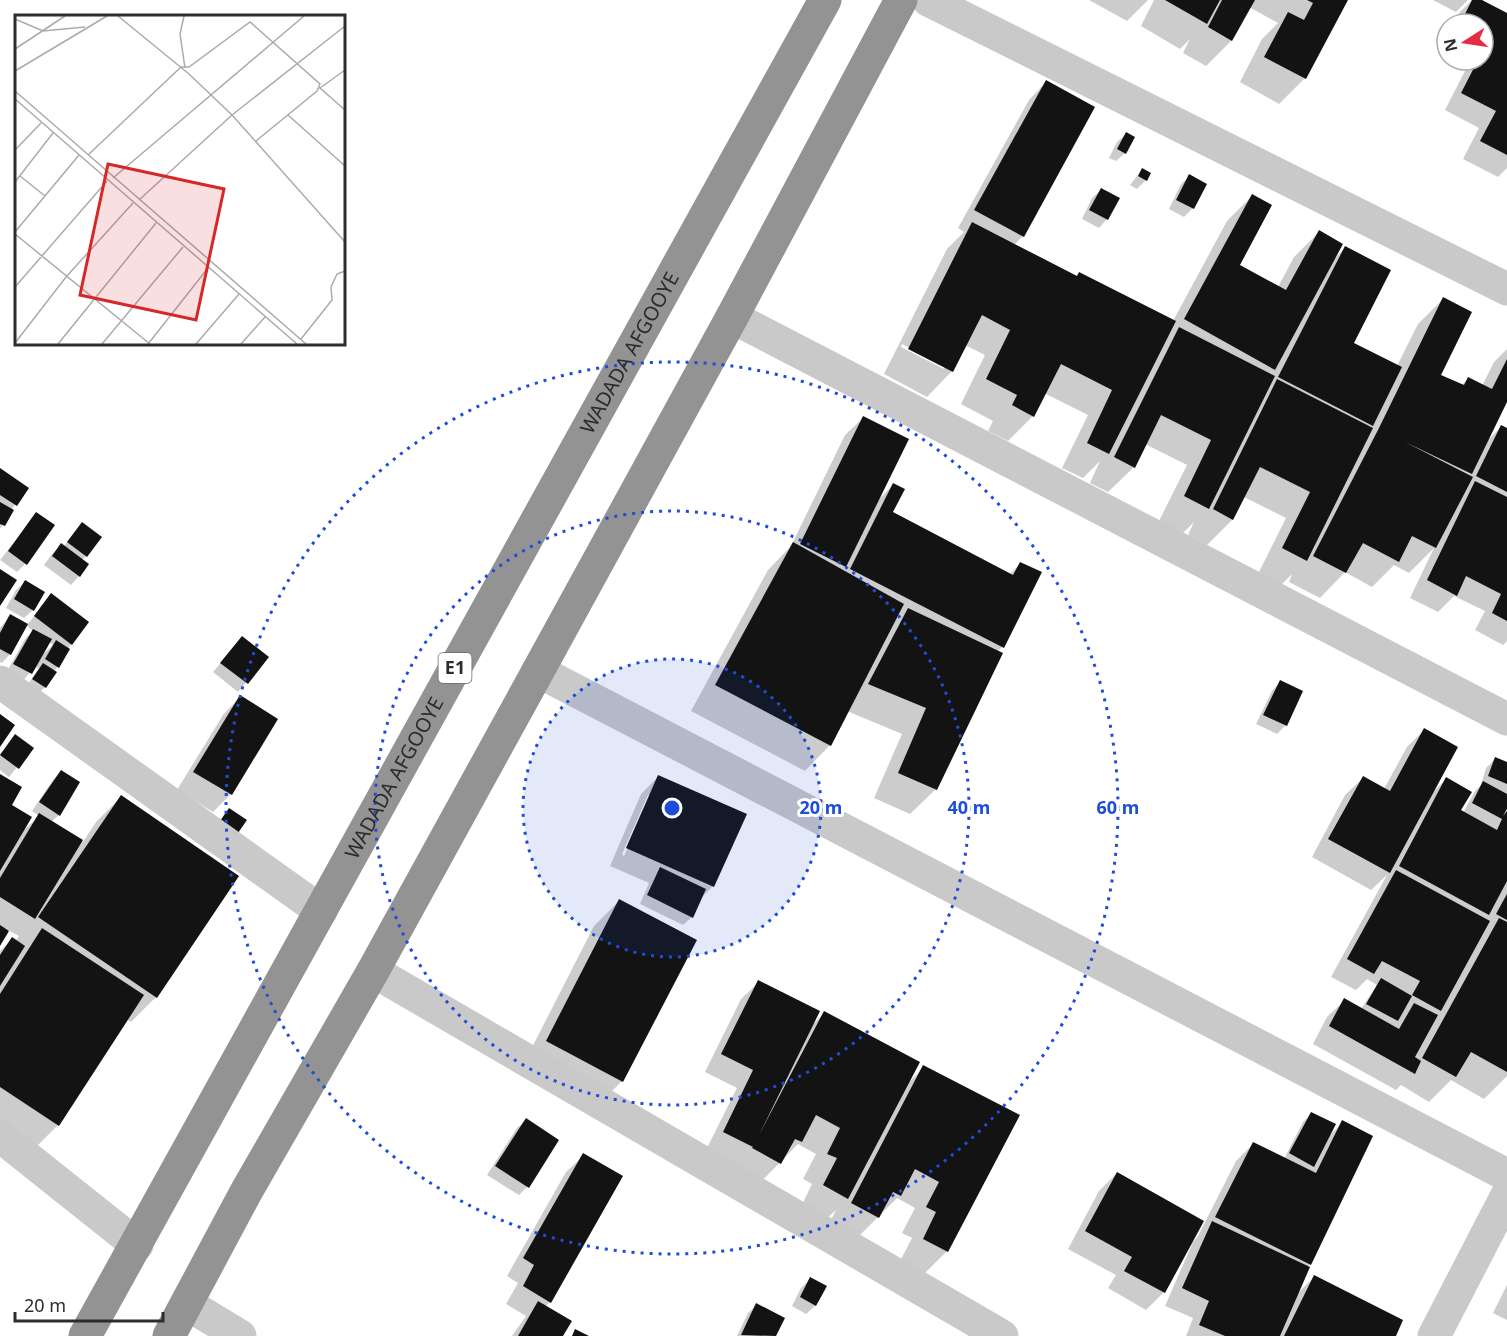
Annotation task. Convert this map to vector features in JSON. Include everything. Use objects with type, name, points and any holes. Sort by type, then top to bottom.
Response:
[{"type":"highway","name":"WADADA AFGOOYE","points":[[85,1336],[825,0]]},
{"type":"highway","points":[[169,1336],[246,1192],[373,971],[732,317],[901,0]]},
{"type":"street","points":[[928,0],[1507,289]]},
{"type":"street","points":[[732,317],[1507,719]]},
{"type":"street","points":[[538,671],[1507,1174]]},
{"type":"street","points":[[0,682],[321,911]]},
{"type":"street","points":[[373,971],[1002,1336]]},
{"type":"street","points":[[0,1136],[137,1245]]},
{"type":"street","points":[[1434,1336],[1507,1195]]},
{"type":"street","points":[[187,1304],[240,1336]]},
{"type":"building","points":[[1165,0],[1220,0],[1207,24]]},
{"type":"building","points":[[1222,0],[1255,0],[1232,41],[1208,27]]},
{"type":"building","points":[[1307,0],[1348,0],[1306,79],[1264,57],[1288,12],[1304,20],[1313,3]]},
{"type":"building","points":[[1472,0],[1482,0],[1507,13],[1507,155],[1480,141],[1496,111],[1461,93],[1472,72],[1495,72],[1495,12],[1466,12]]},
{"type":"building","points":[[1046,80],[1095,107],[1024,237],[974,210]]},
{"type":"building","points":[[1126,132],[1135,137],[1126,154],[1117,149]]},
{"type":"building","points":[[1142,168],[1151,173],[1147,181],[1138,176]]},
{"type":"building","points":[[1189,174],[1207,184],[1194,209],[1176,200]]},
{"type":"building","points":[[1101,188],[1120,198],[1108,220],[1089,210]]},
{"type":"building","points":[[1252,194],[1272,205],[1240,265],[1286,290],[1319,230],[1343,244],[1275,370],[1184,319]]},
{"type":"building","points":[[972,222],[1077,276],[1079,272],[1176,321],[1109,454],[1087,443],[1112,390],[1061,364],[1034,417],[1012,405],[1017,395],[986,379],[1010,330],[982,315],[953,372],[908,349]]},
{"type":"building","points":[[1345,246],[1391,270],[1354,343],[1402,367],[1373,426],[1278,377]]},
{"type":"building","points":[[1443,297],[1472,312],[1441,375],[1464,385],[1468,377],[1492,389],[1507,359],[1507,402],[1472,474],[1405,442],[1473,477],[1436,548],[1412,536],[1399,562],[1363,543],[1346,573],[1313,556]]},
{"type":"building","points":[[1179,327],[1275,376],[1209,509],[1184,496],[1211,440],[1161,415],[1135,468],[1114,457]]},
{"type":"building","points":[[1277,379],[1373,428],[1307,561],[1282,548],[1310,492],[1260,467],[1233,520],[1213,509]]},
{"type":"building","points":[[863,416],[909,439],[846,567],[800,544]]},
{"type":"building","points":[[1501,425],[1507,428],[1507,492],[1476,476]]},
{"type":"building","points":[[0,468],[29,488],[17,506],[0,495]]},
{"type":"building","points":[[1475,481],[1507,497],[1507,621],[1492,613],[1501,594],[1466,576],[1457,596],[1427,580]]},
{"type":"building","points":[[893,483],[905,489],[893,512],[1013,575],[1020,562],[1042,572],[1004,648],[850,569]]},
{"type":"building","points":[[0,502],[14,510],[5,526],[0,524]]},
{"type":"building","points":[[36,512],[55,525],[27,565],[8,551]]},
{"type":"building","points":[[82,522],[102,537],[87,557],[67,542]]},
{"type":"building","points":[[793,542],[904,604],[831,746],[715,685]]},
{"type":"building","points":[[61,543],[89,564],[80,577],[52,556]]},
{"type":"building","points":[[0,569],[17,580],[0,606]]},
{"type":"building","points":[[25,580],[45,592],[34,611],[14,599]]},
{"type":"building","points":[[51,593],[89,622],[72,645],[34,616]]},
{"type":"building","points":[[908,608],[1003,653],[937,790],[898,773],[926,708],[868,684]]},
{"type":"building","points":[[10,614],[28,624],[11,655],[0,649],[0,633]]},
{"type":"building","points":[[33,629],[52,639],[32,674],[13,664]]},
{"type":"building","points":[[242,636],[269,657],[248,684],[220,663]]},
{"type":"building","points":[[56,640],[70,649],[59,668],[45,659]]},
{"type":"building","points":[[43,663],[57,672],[46,688],[32,679]]},
{"type":"building","points":[[1280,680],[1303,691],[1287,726],[1263,715]]},
{"type":"building","points":[[240,695],[278,719],[232,795],[193,772]]},
{"type":"building","points":[[0,714],[15,725],[0,747]]},
{"type":"building","points":[[1424,728],[1458,747],[1390,873],[1328,839],[1363,776],[1390,791]]},
{"type":"building","points":[[15,734],[34,748],[19,769],[0,755]]},
{"type":"building","points":[[1495,757],[1507,762],[1507,784],[1488,776]]},
{"type":"building","points":[[61,770],[80,782],[60,816],[39,802]]},
{"type":"building","points":[[0,774],[22,787],[12,805],[32,817],[0,871]]},
{"type":"building","points":[[658,775],[747,814],[714,887],[626,848]]},
{"type":"building","points":[[1446,777],[1472,792],[1461,810],[1497,830],[1502,819],[1472,803],[1483,781],[1507,794],[1507,809],[1503,816],[1507,811],[1507,881],[1489,915],[1399,866]]},
{"type":"building","points":[[121,795],[239,876],[157,998],[38,917]]},
{"type":"building","points":[[229,808],[247,820],[238,833],[220,821]]},
{"type":"building","points":[[39,813],[83,840],[35,919],[0,897],[0,878]]},
{"type":"building","points":[[660,867],[706,889],[693,918],[647,895]]},
{"type":"building","points":[[1396,870],[1490,921],[1441,1011],[1412,995],[1420,981],[1382,961],[1374,974],[1347,959]]},
{"type":"building","points":[[1507,894],[1507,920],[1496,914]]},
{"type":"building","points":[[619,899],[697,940],[623,1082],[546,1041]]},
{"type":"building","points":[[1499,918],[1507,922],[1507,1072],[1471,1052],[1456,1077],[1422,1058]]},
{"type":"building","points":[[0,925],[9,931],[0,946]]},
{"type":"building","points":[[42,928],[144,995],[59,1126],[0,1087],[0,994]]},
{"type":"building","points":[[12,937],[25,946],[0,986],[0,955]]},
{"type":"building","points":[[1381,978],[1412,996],[1398,1021],[1366,1004]]},
{"type":"building","points":[[758,980],[820,1011],[760,1133],[824,1011],[920,1062],[848,1199],[823,1185],[837,1158],[827,1154],[840,1128],[816,1115],[802,1142],[795,1139],[781,1164],[723,1132],[753,1070],[721,1054]]},
{"type":"building","points":[[1344,998],[1399,1029],[1414,1003],[1438,1015],[1415,1057],[1421,1061],[1415,1074],[1329,1026]]},
{"type":"building","points":[[923,1065],[1020,1115],[948,1252],[923,1239],[936,1212],[926,1207],[939,1182],[915,1169],[901,1196],[893,1192],[879,1218],[851,1203]]},
{"type":"building","points":[[1311,1112],[1336,1124],[1314,1167],[1289,1153]]},
{"type":"building","points":[[526,1118],[559,1140],[529,1188],[495,1166]]},
{"type":"building","points":[[1342,1120],[1373,1136],[1311,1265],[1215,1217],[1253,1142],[1316,1173]]},
{"type":"building","points":[[583,1153],[623,1176],[551,1303],[523,1286],[534,1265],[523,1258]]},
{"type":"building","points":[[1117,1172],[1204,1221],[1165,1293],[1124,1271],[1132,1257],[1085,1231]]},
{"type":"building","points":[[1212,1221],[1310,1267],[1280,1336],[1225,1336],[1199,1325],[1209,1301],[1182,1288]]},
{"type":"building","points":[[1314,1275],[1403,1320],[1396,1336],[1284,1336]]},
{"type":"building","points":[[810,1277],[827,1286],[816,1306],[800,1297]]},
{"type":"building","points":[[538,1301],[572,1321],[563,1336],[518,1336]]},
{"type":"building","points":[[756,1303],[785,1318],[776,1336],[741,1335]]},
{"type":"building","points":[[575,1329],[589,1336],[572,1336]]}]
